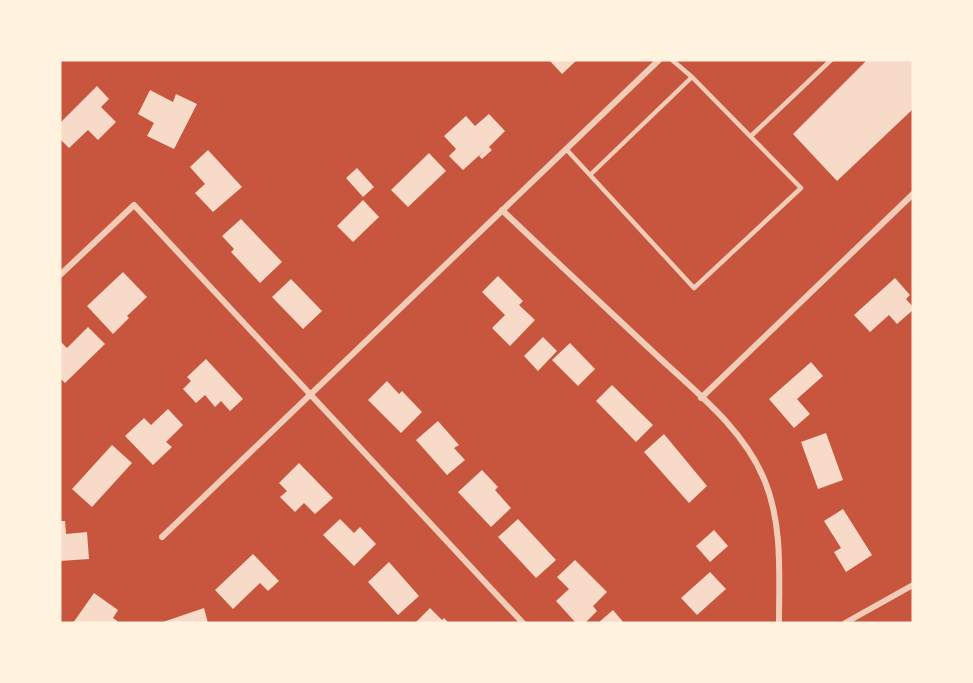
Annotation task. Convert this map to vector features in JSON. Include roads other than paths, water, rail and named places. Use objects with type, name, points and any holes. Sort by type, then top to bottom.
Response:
[{"type":"street","points":[[162,537],[659,60]]},
{"type":"street","points":[[701,398],[913,194]]},
{"type":"street","points":[[60,275],[134,205],[523,623]]},
{"type":"street","points":[[502,210],[701,398],[747,447],[764,479],[775,517],[779,554],[779,623]]},
{"type":"street","points":[[845,623],[913,585]]},
{"type":"lane","points":[[566,149],[694,288],[801,188],[692,77],[672,60]]},
{"type":"lane","points":[[751,136],[831,60]]},
{"type":"lane","points":[[590,174],[692,77]]}]
